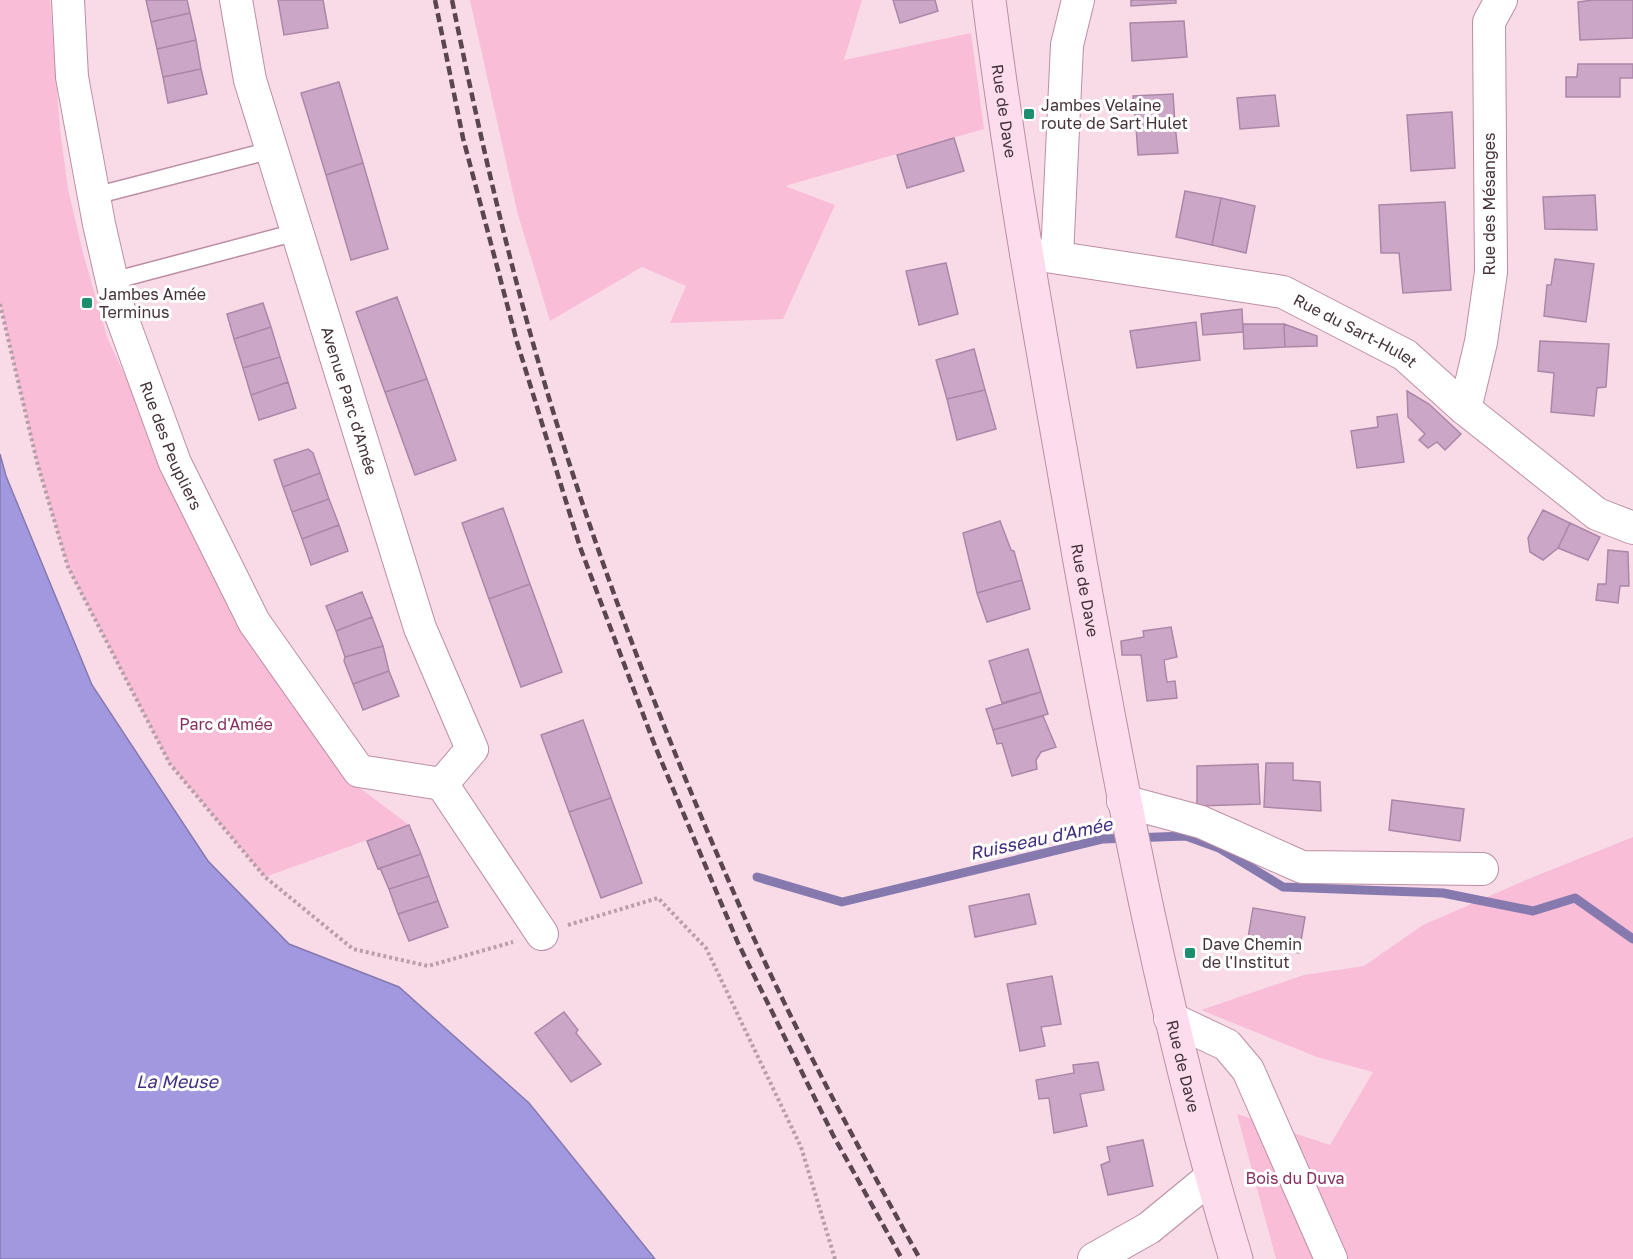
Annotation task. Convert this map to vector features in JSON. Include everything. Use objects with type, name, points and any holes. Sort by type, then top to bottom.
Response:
[{"type":"main road","name":"Rue de Dave","points":[[989,0],[1041,254],[1124,801],[1170,1018],[1211,1177],[1236,1259]]},
{"type":"street","name":"Rue des Peupliers","points":[[68,0],[72,77],[118,307],[175,463],[254,622],[359,771],[442,784]]},
{"type":"street","name":"Avenue Parc d'Amée","points":[[236,0],[250,80],[420,628],[472,749],[442,784]]},
{"type":"street","points":[[1041,254],[1067,45],[1078,0]]},
{"type":"street","name":"Rue des Mésanges","points":[[1465,409],[1481,342],[1491,272],[1489,22],[1501,0]]},
{"type":"street","name":"Rue du Sart-Hulet","points":[[1041,254],[1283,292],[1405,355],[1465,409],[1598,514],[1633,528]]},
{"type":"street","points":[[442,784],[542,934]]},
{"type":"street","points":[[1124,801],[1201,822],[1302,867],[1482,869]]},
{"type":"street","points":[[1170,1018],[1227,1046],[1248,1070],[1331,1259]]},
{"type":"street","points":[[1094,1259],[1149,1228],[1211,1177]]},
{"type":"lane","points":[[94,196],[272,150]]},
{"type":"lane","points":[[112,281],[297,232]]},
{"type":"path","points":[[0,304],[37,462],[68,567],[170,764],[264,877],[352,949],[428,966],[658,898],[706,948],[801,1147],[836,1259]]},
{"type":"green space","name":"Parc d'Amée","points":[[0,0],[50,0],[60,129],[68,189],[83,253],[107,337],[199,535],[352,782],[409,825],[265,877],[170,764],[68,567],[37,462],[0,304]]},
{"type":"green space","points":[[470,0],[862,0],[844,60],[971,33],[984,129],[785,186],[835,205],[783,319],[670,323],[686,286],[642,267],[550,321],[517,211]]},
{"type":"green space","name":"Bois du Duva","points":[[1633,837],[1633,1259],[1276,1259],[1237,1114],[1330,1145],[1373,1072],[1317,1057],[1201,1010],[1304,975],[1364,966],[1423,925],[1528,879]]},
{"type":"water","name":"La Meuse","points":[[0,454],[6,476],[92,685],[208,861],[289,944],[399,987],[529,1103],[655,1259],[0,1259]]},
{"type":"building","points":[[146,0],[187,0],[190,13],[151,22]]},
{"type":"building","points":[[278,0],[323,0],[328,28],[284,35]]},
{"type":"building","points":[[893,0],[935,0],[938,11],[900,23]]},
{"type":"building","points":[[1131,0],[1176,0],[1176,3],[1131,6]]},
{"type":"building","points":[[1633,0],[1633,38],[1580,40],[1578,2]]},
{"type":"building","points":[[190,13],[196,40],[157,49],[151,22]]},
{"type":"building","points":[[1184,21],[1187,57],[1132,61],[1130,23]]},
{"type":"building","points":[[196,40],[201,69],[163,77],[157,49]]},
{"type":"building","points":[[1578,64],[1633,64],[1633,78],[1620,78],[1620,97],[1566,97],[1566,77],[1577,77]]},
{"type":"building","points":[[201,69],[207,94],[168,103],[163,77]]},
{"type":"building","points":[[339,82],[363,163],[326,175],[301,93]]},
{"type":"building","points":[[1173,94],[1175,124],[1136,127],[1133,96]]},
{"type":"building","points":[[1275,95],[1279,126],[1240,129],[1237,98]]},
{"type":"building","points":[[1452,112],[1455,168],[1411,171],[1407,115]]},
{"type":"building","points":[[1175,124],[1178,153],[1138,155],[1136,127]]},
{"type":"building","points":[[954,138],[964,171],[907,188],[897,155]]},
{"type":"building","points":[[363,163],[388,249],[351,260],[326,175]]},
{"type":"building","points":[[1185,191],[1221,198],[1212,245],[1176,237]]},
{"type":"building","points":[[1595,195],[1597,230],[1545,229],[1543,197]]},
{"type":"building","points":[[1221,198],[1255,206],[1246,253],[1212,245]]},
{"type":"building","points":[[1445,202],[1451,290],[1403,293],[1399,253],[1381,253],[1379,205]]},
{"type":"building","points":[[1555,259],[1594,264],[1586,322],[1544,316],[1547,285],[1551,285]]},
{"type":"building","points":[[946,263],[958,314],[919,325],[906,271]]},
{"type":"building","points":[[397,297],[427,379],[385,392],[356,312]]},
{"type":"building","points":[[263,303],[271,327],[234,339],[227,314]]},
{"type":"building","points":[[1242,309],[1243,332],[1203,335],[1201,314]]},
{"type":"building","points":[[1196,322],[1200,360],[1137,368],[1130,331]]},
{"type":"building","points":[[1243,324],[1284,324],[1285,347],[1244,349]]},
{"type":"building","points":[[1284,324],[1317,336],[1317,346],[1285,347]]},
{"type":"building","points":[[271,327],[280,357],[243,368],[234,339]]},
{"type":"building","points":[[1540,341],[1609,344],[1606,387],[1597,388],[1594,416],[1551,412],[1554,373],[1538,371]]},
{"type":"building","points":[[974,349],[985,390],[947,399],[936,360]]},
{"type":"building","points":[[280,357],[288,382],[251,395],[243,368]]},
{"type":"building","points":[[427,379],[456,460],[415,475],[385,392]]},
{"type":"building","points":[[288,382],[296,408],[259,420],[251,395]]},
{"type":"building","points":[[985,390],[996,429],[957,440],[947,399]]},
{"type":"building","points":[[1407,391],[1429,404],[1461,434],[1445,450],[1437,442],[1428,448],[1419,440],[1425,434],[1408,417]]},
{"type":"building","points":[[1397,414],[1404,462],[1357,468],[1351,431],[1378,427],[1377,417]]},
{"type":"building","points":[[308,449],[313,453],[320,473],[283,487],[274,460]]},
{"type":"building","points":[[320,473],[329,499],[292,512],[283,487]]},
{"type":"building","points":[[329,499],[339,525],[302,539],[292,512]]},
{"type":"building","points":[[503,508],[530,584],[489,599],[462,523]]},
{"type":"building","points":[[1543,510],[1570,523],[1558,548],[1543,560],[1530,552],[1528,538]]},
{"type":"building","points":[[1000,521],[1011,550],[1014,551],[1022,580],[977,593],[963,533]]},
{"type":"building","points":[[1570,523],[1600,537],[1588,560],[1558,548]]},
{"type":"building","points":[[339,525],[348,551],[311,565],[302,539]]},
{"type":"building","points":[[1608,550],[1628,552],[1629,586],[1620,586],[1618,603],[1596,600],[1598,584],[1606,584]]},
{"type":"building","points":[[1022,580],[1030,609],[987,622],[977,593]]},
{"type":"building","points":[[530,584],[562,672],[521,687],[489,599]]},
{"type":"building","points":[[362,592],[372,617],[336,631],[326,606]]},
{"type":"building","points":[[372,617],[383,646],[345,657],[336,631]]},
{"type":"building","points":[[1171,627],[1177,657],[1164,660],[1167,682],[1175,681],[1177,698],[1147,701],[1141,655],[1122,655],[1121,641],[1144,637],[1143,631]]},
{"type":"building","points":[[383,646],[389,671],[353,684],[344,661],[345,657]]},
{"type":"building","points":[[1028,649],[1041,692],[1002,703],[989,661]]},
{"type":"building","points":[[389,671],[399,696],[363,710],[353,684]]},
{"type":"building","points":[[1041,692],[1048,714],[993,730],[986,709]]},
{"type":"building","points":[[1043,716],[1056,747],[1041,752],[1036,760],[1037,769],[1012,776],[1002,743],[997,744],[993,730]]},
{"type":"building","points":[[583,720],[611,798],[569,812],[541,735]]},
{"type":"building","points":[[1266,763],[1293,763],[1293,780],[1320,782],[1321,811],[1264,807]]},
{"type":"building","points":[[1258,764],[1260,804],[1197,806],[1197,766]]},
{"type":"building","points":[[611,798],[642,883],[601,898],[569,812]]},
{"type":"building","points":[[1392,800],[1464,809],[1460,841],[1389,830]]},
{"type":"building","points":[[409,825],[421,854],[378,869],[367,841]]},
{"type":"building","points":[[421,854],[429,876],[389,889],[380,868]]},
{"type":"building","points":[[429,876],[438,901],[398,914],[389,889]]},
{"type":"building","points":[[1029,894],[1036,924],[975,937],[969,906]]},
{"type":"building","points":[[438,901],[448,927],[409,941],[398,914]]},
{"type":"building","points":[[1253,908],[1305,917],[1299,953],[1247,944]]},
{"type":"building","points":[[1052,976],[1061,1024],[1041,1027],[1045,1046],[1020,1051],[1007,984]]},
{"type":"building","points":[[564,1012],[578,1030],[576,1033],[601,1064],[571,1082],[535,1033]]},
{"type":"building","points":[[1098,1062],[1104,1090],[1080,1094],[1087,1126],[1054,1133],[1049,1098],[1039,1099],[1036,1080],[1074,1073],[1073,1065]]},
{"type":"building","points":[[1143,1140],[1153,1186],[1108,1195],[1101,1165],[1110,1161],[1107,1147]]},
{"type":"waterway","name":"Ruisseau d'Amée","points":[[757,877],[842,902],[1103,839],[1186,836],[1219,848],[1283,887],[1443,893],[1533,911],[1575,898],[1633,939]]},
{"type":"railway","points":[[435,0],[463,138],[517,342],[580,547],[655,746],[738,943],[833,1135],[902,1259]]},
{"type":"railway","points":[[452,0],[488,169],[531,336],[553,412],[603,564],[659,714],[752,934],[791,1017],[920,1259]]},
{"type":"place","name":"Jambes Velaine route de Sart Hulet","points":[[1029,114]]},
{"type":"place","name":"Jambes Amée Terminus","points":[[87,303]]},
{"type":"place","name":"Dave Chemin de l'Institut","points":[[1190,953]]}]
